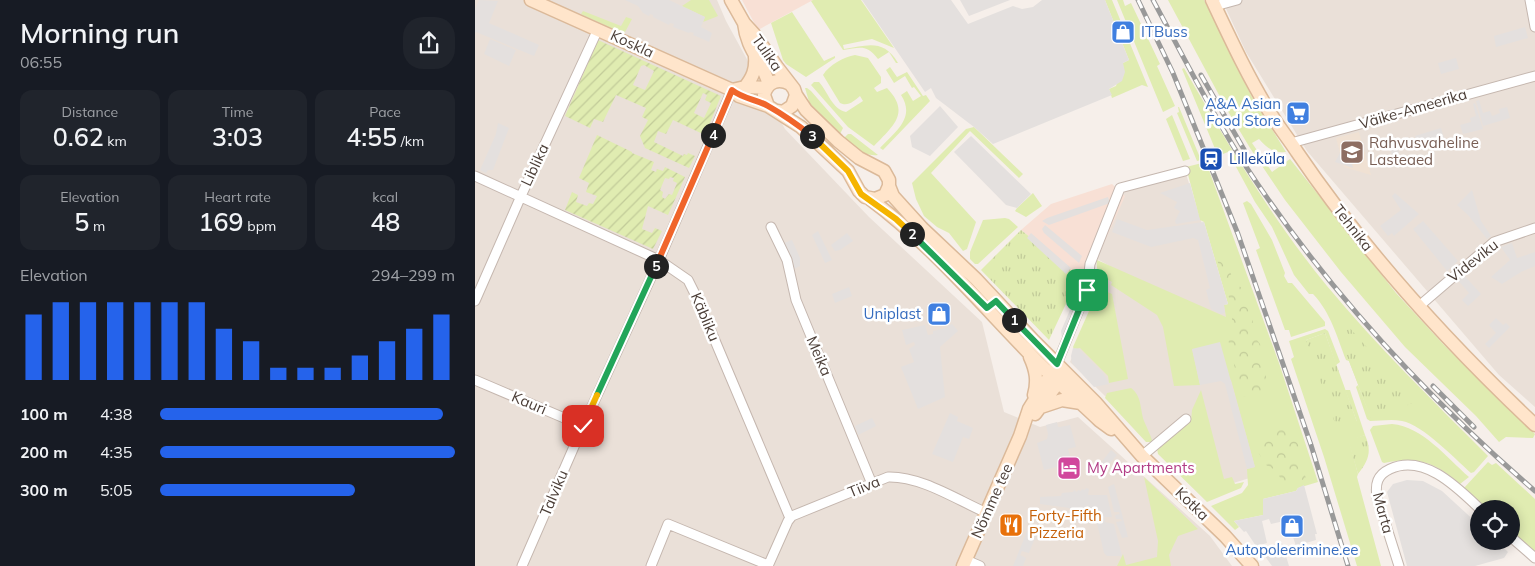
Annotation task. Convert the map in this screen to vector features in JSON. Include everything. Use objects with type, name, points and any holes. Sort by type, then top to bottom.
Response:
[{"type":"street","name":"Koskla","points":[[531,0],[732,90],[739,96],[773,109]]},
{"type":"street","name":"Tulika","points":[[731,0],[744,23],[759,40],[806,110],[838,141],[859,158],[875,167]]},
{"type":"street","points":[[1214,3],[1237,0]]},
{"type":"street","points":[[1530,0],[1535,27]]},
{"type":"street","name":"Tehnika","points":[[1214,3],[1247,73],[1270,112],[1317,182],[1418,307],[1491,383],[1535,425]]},
{"type":"street","name":"Tulika","points":[[744,23],[745,37],[762,67],[768,87]]},
{"type":"street","name":"Liblika","points":[[475,302],[521,196],[598,29]]},
{"type":"street","points":[[745,87],[753,75],[755,57]]},
{"type":"street","name":"Väike-Ameerika","points":[[1291,143],[1535,76]]},
{"type":"street","points":[[732,90],[745,87],[768,87],[778,80],[784,81],[793,89],[794,103],[788,110],[773,109]]},
{"type":"street","points":[[768,87],[765,99],[773,109],[801,127],[825,149],[848,171],[861,194],[896,219],[991,305],[1028,352],[1055,373]]},
{"type":"street","name":"Talviku","points":[[523,566],[583,426],[659,260],[732,90]]},
{"type":"street","points":[[857,186],[862,172],[875,167],[885,172],[893,196],[901,206],[1055,373]]},
{"type":"street","points":[[1055,373],[1087,290],[1090,264],[1120,188],[1185,170]]},
{"type":"street","name":"Käbliku","points":[[475,176],[659,260],[675,270],[691,284],[790,518]]},
{"type":"street","points":[[870,199],[880,198],[885,195],[889,186]]},
{"type":"street","name":"Meika","points":[[771,227],[787,260],[796,300],[872,484]]},
{"type":"street","name":"Videviku","points":[[1418,307],[1494,242],[1535,228]]},
{"type":"street","points":[[1028,352],[1036,374],[1034,409],[1062,400],[1081,402]]},
{"type":"street","name":"Kotka","points":[[1055,373],[1100,421],[1131,444]]},
{"type":"street","name":"Kotka","points":[[1055,373],[1095,402],[1142,456],[1225,536],[1252,566]]},
{"type":"street","name":"Nõmme tee","points":[[965,563],[1020,436],[1055,373]]},
{"type":"street","name":"Kauri","points":[[475,380],[583,426]]},
{"type":"street","points":[[1142,456],[1185,419]]},
{"type":"street","name":"Marta","points":[[1399,566],[1377,498],[1376,487],[1379,477],[1383,473],[1394,467],[1418,467],[1431,470],[1470,500]]},
{"type":"street","name":"Tiiva","points":[[790,518],[888,477],[901,476],[915,480],[987,513]]},
{"type":"street","points":[[651,566],[669,524],[768,565],[790,518]]},
{"type":"street","points":[[1520,545],[1535,558]]},
{"type":"street","points":[[965,563],[980,566]]},
{"type":"shaded area","points":[[475,0],[717,0],[726,21],[785,129],[869,217],[982,322],[1004,412],[1040,427],[1078,417],[1210,536],[1232,566],[475,566]]},
{"type":"shaded area","points":[[479,0],[498,1],[489,23],[539,45],[534,56],[475,33],[475,9]]},
{"type":"shaded area","points":[[625,0],[669,0],[705,17],[701,27],[712,33],[709,42],[693,35],[694,33],[673,27],[674,24],[670,23],[669,25],[653,17],[653,15],[650,14],[649,16],[643,13],[638,6]]},
{"type":"shaded area","points":[[742,0],[813,0],[758,30]]},
{"type":"shaded area","points":[[862,0],[951,0],[968,24],[1013,6],[1022,9],[1033,7],[1042,0],[1105,0],[1129,60],[1123,63],[1125,72],[1122,81],[1109,89],[1112,95],[993,144],[936,98],[931,88],[925,92]]},
{"type":"shaded area","points":[[960,0],[1010,0],[969,16]]},
{"type":"shaded area","points":[[1222,0],[1535,0],[1535,407],[1499,375],[1307,151],[1246,52]]},
{"type":"shaded area","points":[[1525,27],[1528,38],[1496,47],[1494,36]]},
{"type":"shaded area","points":[[490,39],[516,50],[509,66],[484,54]]},
{"type":"shaded area","points":[[1456,58],[1459,69],[1441,74],[1438,63]]},
{"type":"shaded area","points":[[1479,100],[1483,113],[1490,111],[1492,116],[1500,113],[1499,109],[1507,107],[1510,118],[1483,126],[1476,101]]},
{"type":"shaded area","points":[[1475,103],[1483,129],[1463,134],[1460,125],[1471,122],[1470,118],[1476,116],[1473,104]]},
{"type":"shaded area","points":[[940,106],[958,127],[930,156],[912,147],[910,136]]},
{"type":"shaded area","points":[[498,123],[509,128],[493,170],[488,170],[486,173],[480,170],[496,134]]},
{"type":"shaded area","points":[[1441,128],[1445,141],[1419,148],[1415,136]]},
{"type":"shaded area","name":"Rahvusvaheline Lasteaed","points":[[1359,132],[1371,175],[1344,167],[1336,138]]},
{"type":"shaded area","points":[[971,136],[1031,194],[1017,208],[1006,205],[954,152]]},
{"type":"shaded area","points":[[1408,137],[1412,146],[1398,149],[1399,153],[1392,155],[1388,143]]},
{"type":"shaded area","points":[[1341,151],[1349,151],[1353,168],[1335,162]]},
{"type":"shaded area","points":[[1185,171],[1225,295],[1226,317],[1266,473],[1204,492],[1070,362],[1110,266],[1097,259],[1124,196],[1120,188]]},
{"type":"shaded area","points":[[1190,183],[1200,220],[1176,224],[1175,221],[1180,211],[1174,208],[1177,202],[1160,193]]},
{"type":"shaded area","points":[[1112,184],[1125,196],[1097,259],[1079,276],[1021,230],[1051,204]]},
{"type":"shaded area","points":[[1472,190],[1481,221],[1491,236],[1487,239],[1468,215],[1457,205]]},
{"type":"shaded area","points":[[1395,193],[1419,214],[1394,236],[1392,233],[1388,236],[1380,226],[1401,210],[1392,196]]},
{"type":"shaded area","points":[[1108,197],[1110,203],[1049,225],[1042,221],[1047,218]]},
{"type":"shaded area","points":[[1117,219],[1147,230],[1204,222],[1228,304],[1224,305],[1225,313],[1221,314],[1211,309],[1206,290],[1210,288],[1198,240],[1193,238],[1151,247],[1112,232]]},
{"type":"shaded area","points":[[1423,221],[1458,261],[1447,271],[1413,229]]},
{"type":"shaded area","points":[[1045,225],[1082,256],[1079,263],[1044,233],[1042,229]]},
{"type":"shaded area","points":[[818,231],[832,260],[825,263],[812,235]]},
{"type":"shaded area","points":[[847,233],[853,241],[840,250],[835,251],[831,245]]},
{"type":"shaded area","points":[[1031,233],[1071,268],[1066,274],[1027,238]]},
{"type":"shaded area","points":[[792,240],[800,258],[800,266],[792,270],[784,243]]},
{"type":"shaded area","points":[[1512,243],[1517,258],[1535,252],[1535,266],[1502,284],[1491,277],[1510,260],[1501,247]]},
{"type":"shaded area","points":[[1463,274],[1481,294],[1468,306],[1462,300],[1469,293],[1457,279]]},
{"type":"shaded area","points":[[1083,286],[1062,338],[1061,331],[1078,291]]},
{"type":"shaded area","points":[[849,287],[852,296],[835,303],[832,294]]},
{"type":"shaded area","points":[[1496,318],[1503,325],[1506,323],[1510,327],[1489,348],[1485,344],[1496,333],[1489,325]]},
{"type":"shaded area","points":[[952,324],[958,331],[940,347],[945,397],[918,409],[901,367],[914,362],[909,349],[915,345],[914,342],[906,345],[902,330],[925,325],[928,335],[933,334],[933,331],[947,328],[947,326]]},
{"type":"shaded area","points":[[1220,342],[1255,467],[1247,469],[1225,384],[1221,381],[1200,385],[1192,349]]},
{"type":"shaded area","points":[[1073,348],[1079,349],[1104,374],[1109,384],[1094,387],[1072,363]]},
{"type":"shaded area","points":[[950,413],[958,417],[957,421],[973,428],[969,439],[963,437],[953,462],[932,454]]},
{"type":"shaded area","points":[[872,418],[876,426],[858,435],[855,426]]},
{"type":"shaded area","points":[[1057,422],[1058,427],[1070,425],[1076,447],[1068,449],[1072,463],[1044,470],[1037,443],[1047,439],[1046,425]]},
{"type":"shaded area","points":[[1111,450],[1117,455],[1102,472],[1097,468]]},
{"type":"shaded area","points":[[1407,480],[1423,481],[1442,491],[1470,517],[1470,550],[1506,550],[1508,552],[1504,558],[1475,566],[1407,566],[1387,492],[1393,484]]},
{"type":"shaded area","points":[[1114,484],[1128,537],[1122,538],[1116,522],[1122,521],[1121,519],[1116,519],[1115,515],[1120,514],[1119,512],[1114,512],[1108,487]]},
{"type":"shaded area","points":[[1304,485],[1317,534],[1315,534],[1316,540],[1296,546],[1293,537],[1296,536],[1295,532],[1300,530],[1297,518],[1271,524],[1269,519],[1262,521],[1267,543],[1256,546],[1246,531],[1244,532],[1234,521],[1263,515],[1263,499],[1296,491]]},
{"type":"shaded area","points":[[1086,488],[1089,489],[1088,495],[1107,495],[1112,517],[1104,517],[1105,522],[1114,524],[1122,556],[1107,556],[1104,553],[1096,519],[1092,520],[1089,506],[1072,511],[1069,508],[1040,504],[1040,497],[1061,496],[1062,493],[1073,492],[1074,490],[1077,492]]},
{"type":"shaded area","points":[[1030,524],[1039,528],[1029,553],[1022,551],[1020,555],[1026,558],[1023,566],[1013,566]]},
{"type":"shaded area","points":[[1282,543],[1289,566],[1272,566],[1259,548]]},
{"type":"green space","points":[[691,0],[709,0],[718,16],[703,22],[705,17],[682,6]]},
{"type":"green space","points":[[861,0],[894,48],[872,39],[843,45],[844,49],[874,46],[889,52],[878,59],[866,49],[843,50],[811,1]]},
{"type":"green space","points":[[1105,0],[1112,0],[1148,87],[1142,85],[1112,98],[1109,89],[1116,86],[1123,63],[1129,60]]},
{"type":"green space","points":[[1117,0],[1123,0],[1125,6],[1131,3],[1160,64],[1157,66],[1175,106],[1163,112]]},
{"type":"green space","points":[[1168,0],[1204,0],[1252,97],[1286,152],[1277,152],[1259,139],[1252,143],[1272,172],[1290,159],[1396,293],[1443,344],[1535,434],[1533,438],[1506,437],[1499,442],[1476,416],[1405,347],[1341,272],[1285,200],[1250,148],[1226,108]]},
{"type":"green space","points":[[583,11],[621,26],[626,17],[632,19],[624,34],[581,14]]},
{"type":"green space","points":[[792,12],[824,61],[835,56],[835,58],[806,77],[783,60],[771,23]]},
{"type":"green space","points":[[598,40],[721,96],[705,135],[673,120],[666,134],[658,131],[654,142],[683,156],[688,153],[695,156],[689,168],[645,148],[640,136],[648,120],[642,117],[646,108],[616,95],[603,122],[594,119],[590,128],[565,116]],"holes":[[[644,65],[654,71],[645,90],[633,85],[641,66]],[[703,93],[707,95],[705,100],[711,103],[704,118],[694,113]]]},
{"type":"green space","points":[[855,55],[868,58],[881,77],[881,83],[874,88],[877,92],[887,88],[898,105],[897,119],[874,146],[848,127],[811,85],[814,82],[819,82],[834,104],[846,112],[863,101],[860,96],[848,104],[840,103],[823,75],[837,62]]},
{"type":"green space","points":[[890,67],[897,77],[907,72],[923,96],[926,95],[930,101],[883,150],[880,148],[902,124],[905,118],[905,103],[901,95],[907,91],[913,101],[921,96],[914,87],[912,88],[905,76],[894,83],[886,70]]},
{"type":"green space","points":[[1184,68],[1251,180],[1287,234],[1327,286],[1385,352],[1488,456],[1474,472],[1471,473],[1429,435],[1410,424],[1398,420],[1370,421],[1367,419],[1356,387],[1358,385],[1371,418],[1349,361],[1346,360],[1329,317],[1319,301],[1313,294],[1309,294],[1294,275],[1272,227],[1255,202],[1228,152],[1218,156],[1182,69]]},
{"type":"green space","points":[[805,88],[811,91],[843,128],[839,136],[810,105]]},
{"type":"green space","points":[[1178,107],[1201,160],[1197,161],[1177,113],[1179,112]]},
{"type":"green space","points":[[1172,115],[1190,159],[1183,161],[1166,119]]},
{"type":"green space","points":[[974,127],[1023,174],[1019,178],[970,131],[931,173],[976,222],[967,249],[963,251],[949,233],[937,227],[924,216],[916,199],[912,183],[966,129]]},
{"type":"green space","points":[[848,134],[851,134],[878,155],[864,153],[855,148],[843,139]]},
{"type":"green space","points":[[597,135],[654,162],[651,170],[656,172],[657,169],[663,171],[665,167],[685,177],[668,215],[648,206],[642,229],[652,233],[655,228],[662,231],[653,249],[565,210],[572,192],[578,195],[576,202],[587,206],[589,203],[593,204],[597,196],[586,192],[589,183],[579,178]],"holes":[[[665,178],[674,178],[673,181],[677,183],[672,195],[669,194],[665,199],[662,197],[663,192],[660,190]]]},
{"type":"green space","points":[[1206,162],[1279,363],[1318,482],[1298,488],[1296,491],[1263,499],[1263,515],[1234,521],[1239,527],[1235,530],[1211,506],[1242,493],[1248,485],[1247,469],[1255,467],[1231,380],[1192,349],[1200,385],[1174,386],[1163,327],[1157,315],[1111,285],[1112,282],[1100,274],[1097,268],[1097,260],[1226,317],[1224,305],[1228,304],[1204,222],[1200,220],[1186,167]]},
{"type":"green space","points":[[1033,193],[1042,206],[1026,217],[1015,211],[1017,208]]},
{"type":"green space","points":[[1247,201],[1251,204],[1272,240],[1288,283],[1292,283],[1325,322],[1325,326],[1291,337],[1289,330],[1285,330],[1256,250],[1260,248],[1243,203]]},
{"type":"green space","points":[[1005,218],[1018,227],[978,264],[975,264],[970,259],[970,252],[983,220]]},
{"type":"green space","points":[[1021,230],[1079,276],[1049,340],[981,270]]},
{"type":"green space","points":[[1220,247],[1227,259],[1232,278],[1245,292],[1246,306],[1250,310],[1253,323],[1254,337],[1262,350],[1265,380],[1258,396],[1250,398],[1243,396],[1228,339],[1232,326],[1232,307],[1214,248]]},
{"type":"green space","points":[[1103,290],[1112,294],[1128,379],[1109,383],[1108,376],[1080,348],[1074,349],[1073,347],[1097,293]]},
{"type":"green space","points":[[1348,326],[1416,402],[1371,418],[1337,330]]},
{"type":"green space","points":[[1325,329],[1328,331],[1340,362],[1336,365],[1325,333],[1306,340],[1357,422],[1345,390],[1350,390],[1365,435],[1349,441],[1381,566],[1357,566],[1324,457],[1291,359],[1294,357],[1289,341]]},
{"type":"green space","points":[[1325,333],[1357,422],[1337,429],[1306,340]]},
{"type":"green space","points":[[1131,388],[1139,399],[1144,421],[1152,440],[1151,442],[1146,442],[1105,398],[1107,393]]},
{"type":"green space","points":[[1201,390],[1224,479],[1232,477],[1235,484],[1244,482],[1241,488],[1207,502],[1158,454],[1157,449],[1191,421],[1192,410]]},
{"type":"green space","points":[[1392,424],[1403,426],[1424,437],[1469,477],[1460,484],[1442,470],[1425,463],[1407,460],[1382,462],[1370,430],[1373,426]]},
{"type":"green space","points":[[1293,429],[1299,445],[1299,460],[1306,478],[1293,485],[1282,482],[1277,471],[1266,465],[1258,452],[1265,431]]},
{"type":"green space","points":[[1365,435],[1369,451],[1365,464],[1358,474],[1348,440]]},
{"type":"green space","points":[[1488,462],[1492,465],[1496,463],[1535,499],[1535,553],[1520,539],[1520,500],[1478,500],[1464,488]]},
{"type":"green space","points":[[1144,477],[1198,529],[1178,536],[1169,555],[1171,566],[1117,566],[1123,554],[1126,565],[1157,557],[1158,541]]},
{"type":"railway","points":[[1138,0],[1173,73],[1238,234],[1311,445],[1348,566]]},
{"type":"railway","points":[[1153,0],[1243,162],[1307,252],[1377,337],[1415,377],[1535,491]]},
{"type":"railway","points":[[1201,75],[1246,153]]},
{"type":"railway","points":[[1433,386],[1474,427]]},
{"type":"place","name":"ITBuss","points":[[1123,32]]},
{"type":"place","name":"A&A Asian Food Store","points":[[1298,113]]},
{"type":"place","name":"Rahvusvaheline Lasteaed","points":[[1352,152]]},
{"type":"place","name":"Lilleküla","points":[[1211,159]]},
{"type":"place","name":"Uniplast","points":[[939,314]]},
{"type":"place","name":"My Apartments","points":[[1069,468]]},
{"type":"place","name":"Forty-Fifth Pizzeria","points":[[1011,525]]},
{"type":"place","name":"Autopoleerimine.ee","points":[[1292,526]]},
{"type":"route","points":[[583,426],[659,260],[732,90],[739,96],[769,106],[801,127],[848,171],[861,194],[896,219],[987,308],[996,301],[1057,364],[1087,290]]}]
